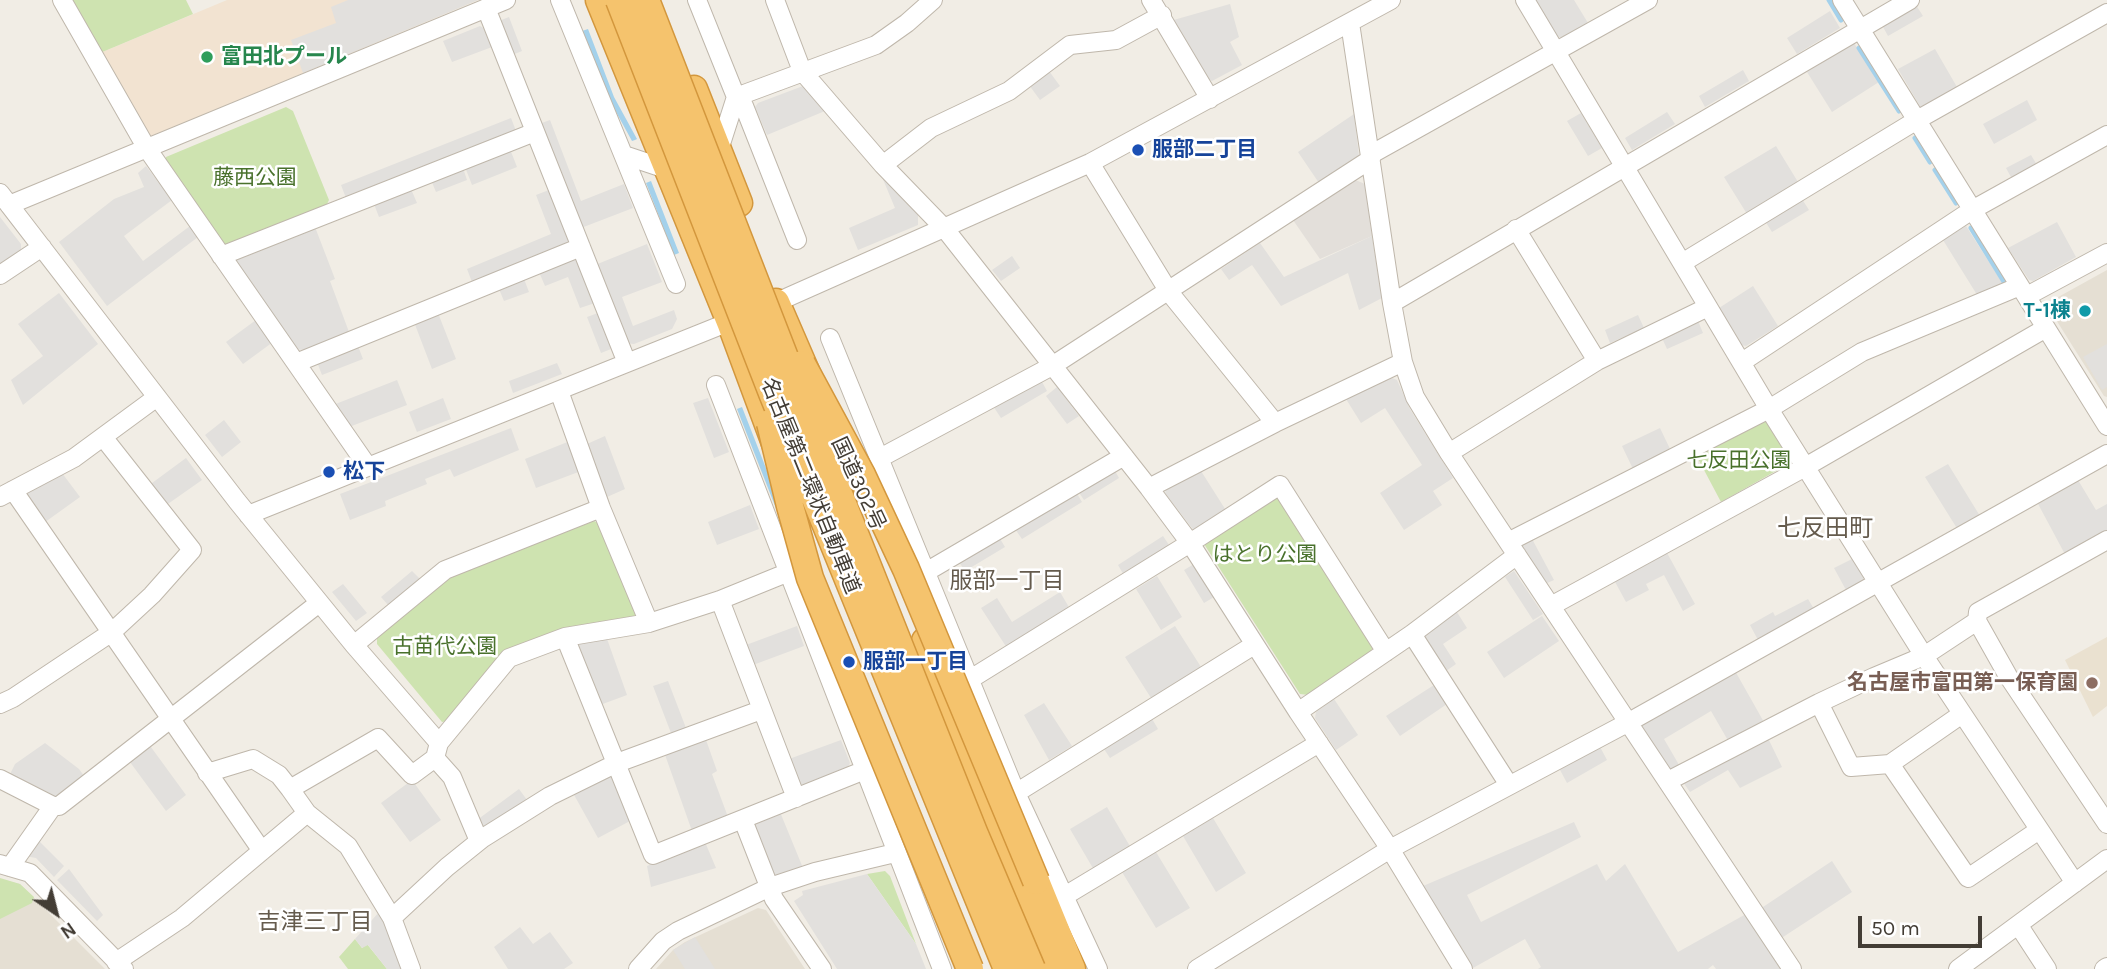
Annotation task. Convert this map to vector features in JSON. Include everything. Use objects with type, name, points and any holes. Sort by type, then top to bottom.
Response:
[{"type":"highway","points":[[598,0],[666,169],[732,309],[765,401],[810,578],[977,968]]},
{"type":"highway","name":"名古屋第二環状自動車道","points":[[619,0],[732,309],[1007,969]]},
{"type":"highway","name":"名古屋第二環状自動車道","points":[[646,0],[969,819],[1032,969]]},
{"type":"highway","name":"国道302号","points":[[659,0],[776,303],[912,601],[976,796],[1051,969]]},
{"type":"highway","points":[[751,270],[862,475],[906,569],[1072,969]]},
{"type":"highway","points":[[732,309],[810,542],[977,968]]},
{"type":"street","points":[[62,0],[146,147],[368,467]]},
{"type":"street","points":[[479,841],[452,777],[437,751],[248,515],[5,199],[146,147],[506,0]]},
{"type":"street","points":[[560,0],[676,284]]},
{"type":"street","points":[[697,0],[736,97],[744,106],[797,240]]},
{"type":"street","points":[[775,0],[802,71],[883,165],[945,229],[1190,544],[1390,849],[1457,967]]},
{"type":"street","points":[[736,97],[876,45],[933,0]]},
{"type":"street","points":[[1354,0],[1354,21],[1371,157],[1392,303],[1403,362],[1415,397],[1449,453],[1792,969]]},
{"type":"street","points":[[248,515],[627,363],[732,309],[776,303],[945,229],[1090,163],[1391,0]]},
{"type":"street","points":[[1525,0],[1769,409],[1924,656],[2075,883]]},
{"type":"street","points":[[880,458],[1052,366],[1169,292],[1371,157],[1648,0]]},
{"type":"street","points":[[1842,0],[2105,418]]},
{"type":"street","points":[[1392,303],[1910,0]]},
{"type":"street","points":[[883,165],[931,128],[1009,91],[1070,45],[1116,40],[1156,7],[1210,99]]},
{"type":"street","points":[[486,8],[627,363]]},
{"type":"street","points":[[1682,263],[1917,120],[2107,13]]},
{"type":"street","points":[[719,150],[736,97]]},
{"type":"street","points":[[221,256],[535,132]]},
{"type":"street","points":[[1742,362],[1972,210],[2107,135]]},
{"type":"street","points":[[624,155],[666,169]]},
{"type":"street","points":[[1090,163],[1169,292],[1275,423]]},
{"type":"street","points":[[1516,229],[1597,361]]},
{"type":"street","points":[[0,275],[42,247]]},
{"type":"street","points":[[296,363],[581,247]]},
{"type":"street","points":[[1298,712],[1412,634],[1513,548],[1769,409],[1862,352],[2024,291],[2107,253]]},
{"type":"street","points":[[1449,453],[1597,361],[1708,307]]},
{"type":"street","points":[[1551,606],[1807,466],[2046,328]]},
{"type":"street","points":[[830,338],[1016,793],[1098,969]]},
{"type":"street","points":[[1149,488],[1275,423],[1403,362]]},
{"type":"street","points":[[716,385],[942,969]]},
{"type":"street","points":[[559,391],[601,508],[649,624]]},
{"type":"street","points":[[157,397],[74,458],[4,493],[112,632],[262,851]]},
{"type":"street","points":[[0,705],[112,632],[152,595],[192,550],[103,437]]},
{"type":"street","points":[[1199,969],[1390,849],[1629,722],[2107,454]]},
{"type":"street","points":[[926,572],[1124,456]]},
{"type":"street","points":[[969,680],[1190,544],[1280,485],[1386,652]]},
{"type":"street","points":[[868,505],[905,526]]},
{"type":"street","points":[[354,645],[445,570],[601,508]]},
{"type":"street","points":[[2107,540],[1978,612],[1977,621],[2008,676],[2107,824]]},
{"type":"street","points":[[797,591],[810,542]]},
{"type":"street","points":[[290,789],[378,738],[412,775],[437,751],[509,658],[565,636],[649,624],[720,600],[789,572]]},
{"type":"street","points":[[720,600],[796,798]]},
{"type":"street","points":[[0,779],[53,806],[59,806],[319,603]]},
{"type":"street","points":[[1668,781],[1819,703],[1924,656],[1977,621]]},
{"type":"street","points":[[1412,634],[1509,785]]},
{"type":"street","points":[[565,636],[653,855],[865,770]]},
{"type":"street","points":[[1016,793],[1254,645]]},
{"type":"street","points":[[1819,703],[1851,767],[1890,764],[1962,713]]},
{"type":"street","points":[[392,918],[479,841],[550,796],[617,763],[761,710]]},
{"type":"street","points":[[1063,897],[1320,743]]},
{"type":"street","points":[[207,773],[253,759],[279,775],[307,813],[348,846],[392,918],[411,969]]},
{"type":"street","points":[[1890,764],[1968,878],[2039,830]]},
{"type":"street","points":[[53,806],[5,865],[30,873],[120,965],[182,918],[307,813]]},
{"type":"street","points":[[743,820],[774,900],[822,969]]},
{"type":"street","points":[[638,969],[663,941],[678,931],[770,887],[895,853]]},
{"type":"street","points":[[1958,969],[2107,859]]},
{"type":"street","points":[[2019,926],[2047,969]]},
{"type":"shaded area","points":[[227,0],[478,0],[153,136],[143,135],[100,53]]},
{"type":"shaded area","points":[[348,0],[478,0],[303,73],[291,40],[336,23],[331,7]]},
{"type":"shaded area","points":[[1534,0],[1574,0],[1588,23],[1563,38],[1556,36]]},
{"type":"shaded area","points":[[1230,4],[1239,37],[1230,42],[1242,65],[1212,81],[1207,78],[1170,21]]},
{"type":"shaded area","points":[[1916,5],[1923,16],[1888,36],[1882,25]]},
{"type":"shaded area","points":[[1830,11],[1840,28],[1797,54],[1787,38]]},
{"type":"shaded area","points":[[509,17],[522,51],[512,55],[499,21]]},
{"type":"shaded area","points":[[480,26],[485,29],[492,47],[452,62],[443,41]]},
{"type":"shaded area","points":[[1854,43],[1879,82],[1832,112],[1807,72]]},
{"type":"shaded area","points":[[1935,49],[1957,87],[1921,108],[1898,69]]},
{"type":"shaded area","points":[[1743,70],[1749,81],[1705,107],[1699,96]]},
{"type":"shaded area","points":[[1049,71],[1060,86],[1040,100],[1029,85]]},
{"type":"shaded area","points":[[803,86],[825,111],[767,135],[755,107],[758,103]]},
{"type":"shaded area","points":[[2027,100],[2037,120],[1994,144],[1983,124]]},
{"type":"shaded area","points":[[1667,112],[1675,124],[1632,150],[1625,138]]},
{"type":"shaded area","points":[[1581,113],[1602,148],[1588,156],[1567,121]]},
{"type":"shaded area","points":[[1354,114],[1359,156],[1319,183],[1298,152]]},
{"type":"shaded area","points":[[511,118],[516,131],[346,198],[341,185]]},
{"type":"shaded area","points":[[550,120],[581,201],[624,184],[633,208],[581,228],[539,124]]},
{"type":"shaded area","points":[[1776,146],[1798,182],[1747,214],[1724,177]]},
{"type":"shaded area","points":[[510,149],[517,167],[472,185],[465,167]]},
{"type":"shaded area","points":[[2031,155],[2037,165],[2012,179],[2006,168]]},
{"type":"shaded area","points":[[146,166],[172,200],[124,236],[143,261],[190,226],[198,237],[107,306],[59,242],[114,199],[144,187],[138,173]]},
{"type":"shaded area","points":[[463,168],[467,180],[436,192],[431,180]]},
{"type":"shaded area","points":[[882,177],[918,213],[918,225],[858,250],[849,228],[895,208]]},
{"type":"shaded area","points":[[1353,179],[1365,184],[1372,236],[1320,259],[1293,220]]},
{"type":"shaded area","points":[[411,189],[417,203],[379,217],[374,204]]},
{"type":"shaded area","points":[[549,190],[568,240],[567,245],[472,282],[467,269],[551,234],[536,195]]},
{"type":"shaded area","points":[[1802,199],[1809,210],[1772,232],[1765,221]]},
{"type":"shaded area","points":[[0,217],[21,244],[21,252],[0,267]]},
{"type":"shaded area","points":[[2057,222],[2076,257],[2033,281],[2029,280],[2008,248]]},
{"type":"shaded area","points":[[1966,226],[2005,287],[1979,298],[1943,240]]},
{"type":"shaded area","points":[[315,227],[335,279],[330,281],[349,332],[304,350],[294,349],[235,264],[236,258]]},
{"type":"shaded area","points":[[1372,236],[1382,298],[1359,310],[1348,273],[1281,306],[1252,265],[1229,280],[1221,269],[1260,243],[1284,277]]},
{"type":"shaded area","points":[[647,244],[662,282],[622,297],[633,326],[674,310],[677,319],[672,329],[634,344],[625,343],[595,265]]},
{"type":"shaded area","points":[[1012,256],[1020,268],[1001,281],[992,270]]},
{"type":"shaded area","points":[[572,259],[579,262],[595,303],[580,308],[568,277],[545,286],[539,272]]},
{"type":"shaded area","points":[[2107,270],[2107,397],[2048,307],[2051,301]]},
{"type":"shaded area","points":[[524,279],[529,292],[504,301],[499,289]]},
{"type":"shaded area","points":[[1753,286],[1778,326],[1746,346],[1741,345],[1719,308]]},
{"type":"shaded area","points":[[59,293],[98,344],[23,405],[11,380],[43,356],[18,324]]},
{"type":"shaded area","points":[[438,313],[456,359],[432,369],[414,322]]},
{"type":"shaded area","points":[[598,313],[611,349],[601,353],[587,317]]},
{"type":"shaded area","points":[[1638,315],[1644,328],[1610,343],[1605,330]]},
{"type":"shaded area","points":[[256,320],[273,342],[243,364],[226,342]]},
{"type":"shaded area","points":[[1698,321],[1703,333],[1667,349],[1662,338]]},
{"type":"shaded area","points":[[2107,344],[2107,387],[2102,390],[2083,357]]},
{"type":"shaded area","points":[[358,346],[363,359],[322,375],[317,362]]},
{"type":"shaded area","points":[[557,363],[562,374],[513,393],[509,381]]},
{"type":"shaded area","points":[[1392,378],[1397,380],[1410,409],[1453,478],[1433,491],[1442,505],[1404,530],[1380,493],[1422,465],[1385,408],[1361,423],[1346,399]]},
{"type":"shaded area","points":[[397,380],[407,405],[349,427],[333,405]]},
{"type":"shaded area","points":[[1041,380],[1047,391],[1001,418],[993,406]]},
{"type":"shaded area","points":[[1057,387],[1079,416],[1067,424],[1046,396]]},
{"type":"shaded area","points":[[443,398],[451,419],[417,432],[409,412]]},
{"type":"shaded area","points":[[708,398],[729,452],[714,458],[693,403]]},
{"type":"shaded area","points":[[224,420],[241,442],[222,457],[205,435]]},
{"type":"shaded area","points":[[511,428],[519,450],[454,477],[450,469],[425,479],[427,484],[385,501],[386,506],[350,520],[340,494]]},
{"type":"shaded area","points":[[1660,428],[1671,451],[1633,469],[1622,446]]},
{"type":"shaded area","points":[[605,436],[625,489],[607,497],[587,444]]},
{"type":"shaded area","points":[[570,441],[581,471],[536,488],[525,459]]},
{"type":"shaded area","points":[[186,458],[202,480],[165,506],[148,486]]},
{"type":"shaded area","points":[[1948,464],[1980,516],[1958,530],[1925,477]]},
{"type":"shaded area","points":[[1114,469],[1119,478],[1084,500],[1078,491]]},
{"type":"shaded area","points":[[1201,471],[1227,512],[1195,532],[1165,493],[1167,488]]},
{"type":"shaded area","points":[[62,473],[80,497],[41,525],[23,494]]},
{"type":"shaded area","points":[[2078,480],[2096,510],[2107,504],[2107,535],[2067,558],[2037,502]]},
{"type":"shaded area","points":[[1076,492],[1082,502],[1022,539],[1015,529]]},
{"type":"shaded area","points":[[750,505],[759,529],[717,545],[708,522]]},
{"type":"shaded area","points":[[1163,536],[1171,548],[1125,577],[1118,565]]},
{"type":"shaded area","points":[[999,537],[1005,547],[965,571],[959,562]]},
{"type":"shaded area","points":[[1531,537],[1554,580],[1545,584],[1522,547],[1522,542]]},
{"type":"shaded area","points":[[1666,551],[1695,604],[1683,611],[1664,575],[1646,584],[1649,590],[1626,602],[1614,580]]},
{"type":"shaded area","points":[[1854,558],[1864,576],[1863,581],[1846,590],[1834,568]]},
{"type":"shaded area","points":[[1194,564],[1214,597],[1204,603],[1184,570]]},
{"type":"shaded area","points":[[412,571],[420,579],[388,605],[381,597]]},
{"type":"shaded area","points":[[1514,571],[1543,614],[1533,620],[1505,577]]},
{"type":"shaded area","points":[[1157,576],[1182,617],[1161,630],[1136,589]]},
{"type":"shaded area","points":[[343,584],[367,613],[356,621],[332,592]]},
{"type":"shaded area","points":[[1060,592],[1070,609],[1007,648],[981,608],[997,598],[1012,622]]},
{"type":"shaded area","points":[[1808,599],[1814,609],[1758,640],[1750,625],[1773,612],[1775,616]]},
{"type":"shaded area","points":[[1455,609],[1467,628],[1443,644],[1456,664],[1446,671],[1425,639],[1425,633]]},
{"type":"shaded area","points":[[1542,616],[1559,641],[1504,678],[1487,652]]},
{"type":"shaded area","points":[[797,626],[804,646],[753,665],[746,645]]},
{"type":"shaded area","points":[[1175,626],[1201,667],[1151,698],[1125,657]]},
{"type":"shaded area","points":[[606,636],[627,695],[600,705],[578,646],[582,640]]},
{"type":"shaded area","name":"名古屋市富田第一保育園","points":[[2107,637],[2107,706],[2093,717],[2065,660]]},
{"type":"shaded area","points":[[1734,669],[1765,724],[1730,744],[1711,711],[1664,739],[1682,770],[1673,773],[1642,727],[1643,721]]},
{"type":"shaded area","points":[[668,681],[686,728],[671,733],[653,686]]},
{"type":"shaded area","points":[[1434,685],[1447,704],[1400,736],[1386,716]]},
{"type":"shaded area","points":[[1334,699],[1358,735],[1336,750],[1315,718],[1316,712]]},
{"type":"shaded area","points":[[1044,703],[1072,746],[1049,760],[1024,715]]},
{"type":"shaded area","points":[[1151,717],[1158,729],[1110,758],[1102,746]]},
{"type":"shaded area","points":[[1766,734],[1782,767],[1740,788],[1728,770],[1690,792],[1680,778]]},
{"type":"shaded area","points":[[705,737],[717,771],[712,774],[728,817],[692,831],[664,752]]},
{"type":"shaded area","points":[[841,740],[850,763],[846,771],[805,786],[798,783],[789,759]]},
{"type":"shaded area","points":[[45,743],[79,769],[87,780],[58,803],[8,778],[15,764]]},
{"type":"shaded area","points":[[148,743],[186,795],[166,811],[127,758]]},
{"type":"shaded area","points":[[1599,745],[1607,760],[1567,783],[1559,768]]},
{"type":"shaded area","points":[[606,775],[614,778],[630,821],[598,838],[573,793]]},
{"type":"shaded area","points":[[412,780],[441,820],[410,842],[381,803]]},
{"type":"shaded area","points":[[519,789],[527,800],[483,832],[477,820]]},
{"type":"shaded area","points":[[1107,807],[1131,848],[1094,870],[1070,829]]},
{"type":"shaded area","points":[[780,812],[803,868],[779,878],[772,875],[753,829],[756,822]]},
{"type":"shaded area","points":[[1213,818],[1246,873],[1216,892],[1183,836]]},
{"type":"shaded area","points":[[1574,822],[1581,837],[1467,895],[1481,922],[1597,864],[1606,881],[1625,864],[1678,952],[1746,914],[1783,969],[1716,969],[1713,965],[1708,969],[1538,969],[1541,967],[1525,939],[1473,968],[1423,886]]},
{"type":"shaded area","points":[[38,840],[64,866],[54,877],[36,858],[25,856]]},
{"type":"shaded area","points":[[705,842],[716,868],[651,887],[647,866]]},
{"type":"shaded area","points":[[1156,852],[1190,908],[1156,928],[1122,872]]},
{"type":"shaded area","points":[[1832,861],[1852,892],[1780,939],[1760,909]]},
{"type":"shaded area","points":[[69,869],[103,915],[97,921],[57,880]]},
{"type":"shaded area","points":[[867,874],[916,944],[926,969],[837,969],[794,901],[803,895],[802,891]]},
{"type":"shaded area","points":[[0,879],[20,884],[105,969],[0,969]]},
{"type":"shaded area","points":[[758,908],[766,910],[805,969],[656,969],[673,950],[685,942]]},
{"type":"shaded area","points":[[380,911],[404,969],[387,969],[368,945],[362,948],[355,939]]},
{"type":"shaded area","points":[[520,927],[533,944],[550,932],[573,963],[564,969],[508,969],[494,947]]},
{"type":"shaded area","points":[[695,937],[715,969],[685,969],[673,950]]},
{"type":"green space","points":[[70,0],[186,0],[193,14],[100,53]]},
{"type":"green space","name":"藤西公園","points":[[286,107],[293,111],[329,200],[326,206],[230,245],[222,244],[163,163],[166,157]]},
{"type":"green space","name":"七反田公園","points":[[1766,415],[1792,459],[1790,463],[1721,502],[1695,453]]},
{"type":"green space","name":"はとり公園","points":[[1275,494],[1281,495],[1373,645],[1371,652],[1309,695],[1300,694],[1204,544]]},
{"type":"green space","name":"古苗代公園","points":[[594,521],[603,525],[638,612],[634,618],[505,652],[449,721],[442,722],[377,644],[377,638],[448,577]]},
{"type":"green space","points":[[885,871],[890,876],[916,944],[867,874]]},
{"type":"green space","points":[[0,878],[20,884],[34,897],[32,903],[0,919]]},
{"type":"green space","points":[[355,939],[362,948],[367,944],[387,969],[348,969],[339,957]]},
{"type":"water","points":[[588,29],[614,97],[637,139],[635,140],[632,141],[610,101],[582,31]]},
{"type":"water","points":[[651,181],[679,253],[674,255],[646,183]]},
{"type":"water","points":[[742,407],[791,532],[786,534],[737,409]]},
{"type":"waterway","points":[[1829,0],[1841,20]]},
{"type":"waterway","points":[[1859,48],[1899,111]]},
{"type":"waterway","points":[[1915,138],[1930,162]]},
{"type":"waterway","points":[[1935,170],[1956,203]]},
{"type":"waterway","points":[[1971,228],[2006,285]]},
{"type":"place","name":"富田北プール","points":[[207,57]]},
{"type":"place","name":"服部二丁目","points":[[1138,150]]},
{"type":"place","name":"T-1棟","points":[[2085,311]]},
{"type":"place","name":"松下","points":[[329,472]]},
{"type":"place","name":"服部一丁目","points":[[849,662]]},
{"type":"place","name":"名古屋市富田第一保育園","points":[[2092,683]]},
{"type":"district","name":"七反田町","points":[[1825,529]]},
{"type":"district","name":"服部一丁目","points":[[1007,581]]},
{"type":"district","name":"吉津三丁目","points":[[315,922]]}]
